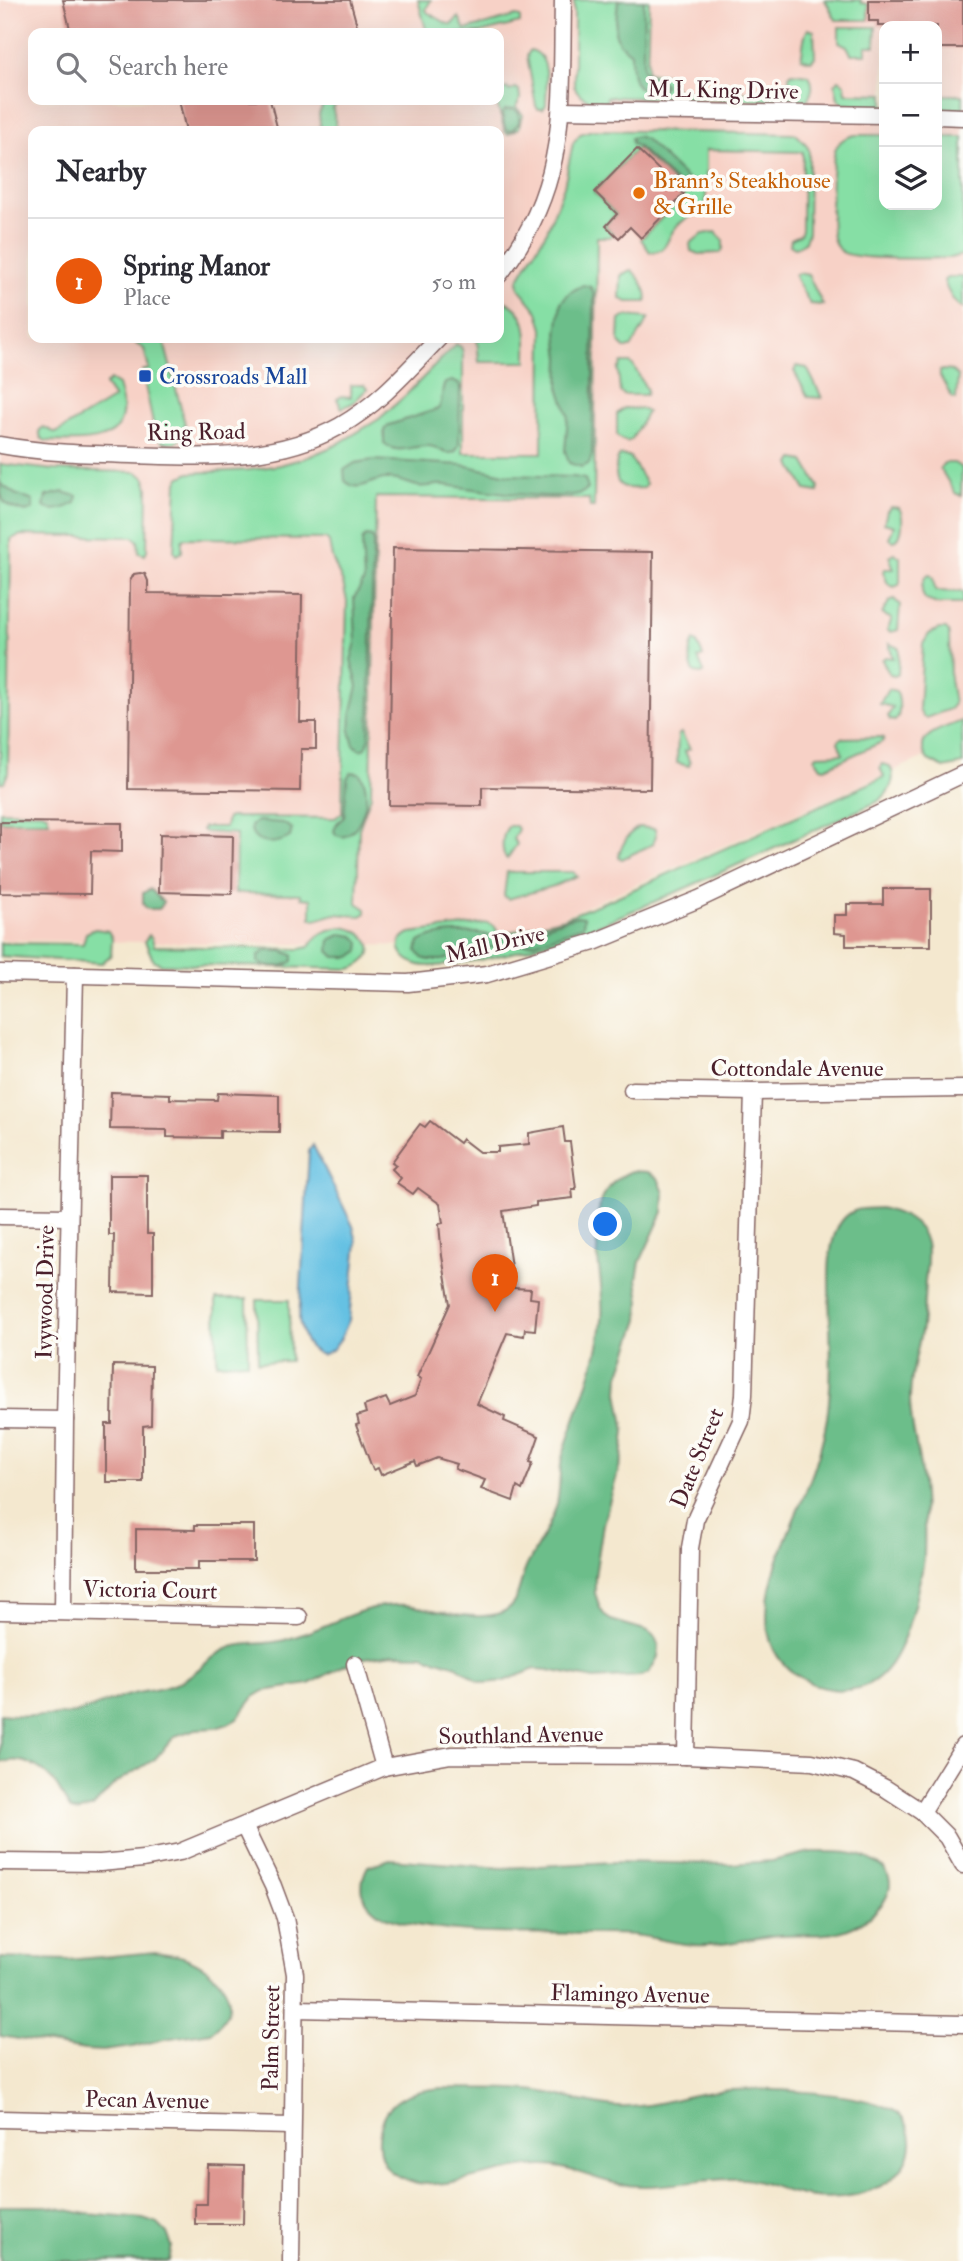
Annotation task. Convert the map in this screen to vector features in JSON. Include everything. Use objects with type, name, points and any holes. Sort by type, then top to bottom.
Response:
[{"type":"street","points":[[504,267],[533,220],[549,183],[558,146],[563,0]]},
{"type":"street","name":"M L King Drive","points":[[561,110],[879,115]]},
{"type":"street","points":[[942,116],[963,117]]},
{"type":"street","name":"Ring Road","points":[[0,445],[71,454],[165,457],[231,457],[268,452],[311,439],[350,420],[391,388],[434,343]]},
{"type":"street","name":"Mall Drive","points":[[0,973],[408,983],[486,974],[594,942],[699,899],[963,774]]},
{"type":"street","name":"Ivywood Drive","points":[[63,1611],[75,975]]},
{"type":"street","name":"Cottondale Avenue","points":[[632,1090],[753,1092],[963,1089]]},
{"type":"street","name":"Date Street","points":[[686,1756],[690,1548],[695,1520],[741,1421],[744,1395],[753,1092]]},
{"type":"street","points":[[0,1216],[69,1217]]},
{"type":"street","points":[[0,1419],[65,1420]]},
{"type":"street","name":"Victoria Court","points":[[0,1611],[299,1617]]},
{"type":"street","points":[[355,1664],[384,1767]]},
{"type":"street","points":[[922,1812],[963,1746]]},
{"type":"street","name":"Southland Avenue","points":[[0,1862],[88,1863],[143,1859],[180,1852],[384,1767],[451,1755],[686,1756],[811,1762],[854,1772],[886,1788],[922,1812],[947,1837],[963,1865]]},
{"type":"street","name":"Palm Street","points":[[244,1826],[285,1918],[295,1974],[291,2261]]},
{"type":"street","name":"Flamingo Avenue","points":[[296,2010],[963,2024]]},
{"type":"street","name":"Pecan Avenue","points":[[0,2119],[292,2126]]},
{"type":"shaded area","points":[[0,0],[963,0],[963,740],[517,937],[430,946],[0,940]]},
{"type":"green space","points":[[418,0],[431,0],[427,12],[448,24],[452,24],[459,17],[464,28],[426,28]]},
{"type":"green space","points":[[574,0],[649,0],[647,71],[669,75],[679,91],[787,93],[790,91],[789,76],[792,73],[809,75],[812,85],[810,95],[806,101],[794,105],[789,101],[607,97],[606,103],[587,99],[574,86]]},
{"type":"green space","points":[[618,0],[644,0],[643,69],[664,83],[660,92],[643,90],[635,82],[631,53],[619,43],[615,32]]},
{"type":"green space","points":[[825,0],[861,0],[861,3],[868,4],[868,20],[836,20]]},
{"type":"green space","points":[[516,16],[520,17],[520,23],[500,28],[472,28]]},
{"type":"green space","points":[[839,27],[876,27],[875,46],[866,46],[866,54],[851,54],[847,46],[839,42]]},
{"type":"green space","points":[[808,29],[814,31],[815,57],[811,61],[801,58]]},
{"type":"green space","points":[[530,50],[542,58],[545,65],[547,90],[546,105],[543,109],[536,106],[527,56]]},
{"type":"green space","points":[[839,80],[845,84],[846,93],[879,94],[879,108],[843,104],[838,99],[835,84]]},
{"type":"green space","points":[[504,89],[519,90],[520,99],[516,107],[523,115],[519,128],[508,134],[505,132],[497,105],[504,105]]},
{"type":"green space","points":[[942,95],[963,95],[963,109],[942,109]]},
{"type":"green space","points":[[323,105],[335,105],[333,109],[336,126],[320,126],[319,114]]},
{"type":"green space","points":[[514,109],[519,113],[519,123],[508,131],[502,114],[505,110]]},
{"type":"green space","points":[[592,130],[796,134],[809,150],[808,232],[805,242],[795,248],[790,245],[791,239],[800,235],[802,230],[803,152],[706,150],[706,206],[680,223],[664,247],[656,251],[650,252],[641,239],[685,194],[638,148],[594,192],[616,214],[605,226],[613,234],[610,237],[597,237],[594,507],[590,507],[589,499],[376,497],[371,795],[359,829],[357,903],[366,909],[366,913],[361,916],[335,914],[315,920],[311,918],[311,899],[301,898],[301,894],[235,893],[236,834],[205,832],[203,827],[225,827],[227,818],[231,817],[335,818],[342,813],[347,601],[329,542],[325,539],[185,538],[182,541],[182,552],[176,555],[177,482],[189,473],[249,470],[280,465],[336,445],[379,419],[456,344],[463,352],[463,453],[542,453],[543,329],[538,312],[519,288],[518,280],[547,231],[564,186],[573,143],[580,134]]},
{"type":"green space","points":[[855,135],[879,135],[879,210],[942,210],[942,137],[963,137],[963,255],[950,258],[877,258],[842,252],[832,233],[832,188],[835,153],[844,139]]},
{"type":"green space","points":[[637,136],[645,139],[692,184],[691,193],[686,192],[632,144],[631,138]]},
{"type":"green space","points":[[716,232],[723,240],[720,253],[699,254],[691,251],[690,243],[703,234]]},
{"type":"green space","points":[[631,270],[645,289],[646,302],[627,302],[620,298],[621,275]]},
{"type":"green space","points":[[795,275],[808,275],[823,305],[810,304],[796,279]]},
{"type":"green space","points":[[947,277],[963,277],[963,308],[949,293],[944,281]]},
{"type":"green space","points":[[583,285],[591,287],[594,295],[592,454],[589,464],[581,467],[569,463],[565,451],[568,415],[559,387],[557,333],[561,302],[570,292]]},
{"type":"green space","points":[[504,301],[513,306],[523,319],[527,335],[527,362],[479,362],[477,343],[504,343]]},
{"type":"green space","points":[[626,316],[649,318],[631,348],[624,348],[619,341],[620,320]]},
{"type":"green space","points":[[164,343],[185,424],[182,437],[174,443],[162,442],[155,433],[142,371],[149,369],[144,349],[136,344]]},
{"type":"green space","points":[[622,363],[633,365],[647,390],[646,395],[624,395],[620,392],[618,370]]},
{"type":"green space","points":[[797,366],[807,368],[822,398],[808,397],[794,371]]},
{"type":"green space","points":[[940,371],[952,371],[958,376],[956,399],[952,398],[940,376]]},
{"type":"green space","points":[[110,380],[118,385],[122,405],[121,420],[115,430],[93,440],[46,441],[41,438],[39,431],[43,427],[56,433],[114,398],[105,385]]},
{"type":"green space","points":[[452,381],[459,384],[460,388],[459,445],[455,452],[447,453],[429,446],[395,449],[384,443],[384,430],[389,425],[438,409],[445,383]]},
{"type":"green space","points":[[351,385],[364,385],[367,389],[353,403],[342,408],[337,399],[341,396],[351,397]]},
{"type":"green space","points":[[624,408],[643,409],[647,412],[632,439],[627,442],[617,435],[617,414]]},
{"type":"green space","points":[[620,455],[630,457],[646,484],[644,488],[629,488],[618,483],[616,468]]},
{"type":"green space","points":[[794,459],[804,461],[819,487],[818,492],[806,490],[791,464]]},
{"type":"green space","points":[[373,460],[463,465],[509,475],[574,477],[585,479],[588,489],[578,494],[542,496],[444,485],[420,486],[389,479],[360,486],[350,485],[345,481],[344,470],[355,463]]},
{"type":"green space","points":[[944,463],[954,463],[962,468],[961,496],[955,493],[940,468]]},
{"type":"green space","points":[[0,464],[54,470],[137,472],[145,478],[148,488],[145,555],[139,553],[138,541],[134,537],[21,535],[11,539],[8,773],[4,782],[0,783]]},
{"type":"green space","points":[[0,483],[15,494],[33,501],[33,509],[26,512],[6,504],[1,496]]},
{"type":"green space","points":[[63,492],[77,496],[76,503],[55,510],[44,507],[46,496]]},
{"type":"green space","points":[[891,507],[899,508],[902,520],[899,537],[893,541],[889,538],[894,526],[884,523]]},
{"type":"green space","points":[[366,536],[372,537],[373,540],[369,740],[366,748],[360,750],[354,745],[350,731],[358,686],[351,660],[356,642],[354,598],[364,581],[362,541]]},
{"type":"green space","points":[[894,553],[900,557],[900,582],[894,587],[888,584],[883,572],[884,569],[894,569],[889,556]]},
{"type":"green space","points":[[930,575],[935,591],[963,592],[963,604],[937,604],[926,600],[922,585],[926,576]]},
{"type":"green space","points":[[894,599],[900,605],[898,630],[891,632],[887,630],[892,619],[882,614]]},
{"type":"green space","points":[[946,629],[949,633],[950,679],[954,704],[950,709],[926,718],[919,710],[923,644],[929,634]]},
{"type":"green space","points":[[694,641],[703,656],[698,658],[704,672],[702,674],[695,673],[691,662]]},
{"type":"green space","points":[[889,644],[899,648],[898,674],[895,676],[890,675],[882,660],[885,657],[893,658]]},
{"type":"green space","points":[[888,689],[896,691],[898,698],[899,711],[895,721],[888,716],[893,707],[880,704]]},
{"type":"green space","points":[[962,721],[963,764],[944,768],[928,760],[923,744],[926,739],[939,730]]},
{"type":"green space","points":[[681,733],[690,749],[685,751],[689,766],[677,763],[678,735]]},
{"type":"green space","points":[[841,738],[884,738],[882,742],[825,768],[821,767],[815,758],[817,755],[843,754],[838,742]]},
{"type":"green space","points":[[882,764],[890,766],[893,776],[886,795],[877,802],[605,922],[511,953],[445,965],[419,965],[408,960],[401,951],[401,941],[410,933],[488,923],[495,927],[499,935],[564,918],[884,777],[880,767]]},
{"type":"green space","points":[[351,772],[359,773],[363,780],[366,799],[361,818],[350,833],[343,837],[336,835],[334,831],[337,823],[344,817],[347,778]]},
{"type":"green space","points":[[0,811],[41,812],[47,814],[49,821],[0,821]]},
{"type":"green space","points":[[257,821],[283,823],[292,829],[290,837],[272,843],[260,841],[252,833],[251,826]]},
{"type":"green space","points":[[509,826],[516,826],[518,829],[513,839],[517,844],[507,859],[503,852],[503,842]]},
{"type":"green space","points":[[639,827],[655,829],[653,844],[619,858],[626,840]]},
{"type":"green space","points":[[507,872],[573,872],[577,876],[554,886],[508,899],[504,896]]},
{"type":"green space","points":[[150,889],[163,902],[159,909],[147,909],[143,904],[143,893]]},
{"type":"green space","points":[[578,916],[584,917],[583,926],[535,943],[484,948],[443,960],[422,958],[417,951],[419,942],[440,935],[471,933],[505,937]]},
{"type":"green space","points":[[342,927],[361,934],[370,945],[367,958],[350,969],[161,964],[153,960],[145,941],[149,935],[154,946],[300,949],[309,947],[322,933]]},
{"type":"green space","points":[[95,929],[108,931],[112,938],[111,955],[102,963],[0,956],[0,943],[83,944],[86,933]]},
{"type":"green space","points":[[342,934],[354,936],[360,942],[359,951],[351,957],[335,957],[329,951],[330,940]]},
{"type":"green space","points":[[265,951],[283,951],[293,955],[293,961],[281,966],[262,964],[258,962],[258,956]]},
{"type":"green space","points":[[632,1171],[648,1172],[658,1178],[664,1193],[663,1212],[640,1262],[637,1279],[639,1320],[619,1376],[618,1392],[625,1431],[622,1458],[603,1524],[595,1593],[605,1616],[648,1631],[655,1637],[659,1647],[658,1657],[649,1673],[641,1676],[594,1679],[535,1669],[504,1681],[486,1683],[478,1681],[457,1666],[422,1655],[393,1654],[365,1658],[309,1684],[264,1691],[254,1697],[237,1719],[228,1724],[196,1729],[175,1736],[155,1759],[113,1785],[93,1807],[79,1812],[71,1810],[57,1786],[39,1768],[17,1761],[0,1763],[0,1714],[69,1714],[123,1697],[164,1688],[190,1676],[224,1650],[290,1638],[376,1607],[405,1605],[480,1616],[495,1615],[507,1609],[515,1600],[525,1569],[555,1511],[562,1457],[587,1386],[600,1337],[602,1293],[597,1227],[600,1206],[605,1193],[614,1182]]},
{"type":"green space","points":[[880,1208],[902,1215],[914,1223],[923,1235],[927,1248],[923,1321],[910,1390],[922,1482],[924,1560],[907,1630],[890,1664],[879,1677],[864,1686],[847,1690],[825,1688],[795,1674],[777,1656],[769,1634],[767,1610],[779,1558],[813,1471],[827,1418],[831,1365],[829,1269],[833,1239],[848,1214],[860,1209]]},
{"type":"green space","points":[[216,1299],[247,1299],[248,1362],[217,1363]]},
{"type":"green space","points":[[257,1300],[289,1300],[290,1361],[258,1362]]},
{"type":"green space","points":[[811,1852],[851,1853],[866,1857],[884,1870],[889,1879],[889,1889],[878,1909],[858,1924],[840,1932],[769,1936],[696,1945],[628,1935],[486,1933],[421,1926],[377,1913],[367,1902],[362,1889],[368,1866],[390,1859],[503,1868],[613,1862],[731,1864],[772,1861]]},
{"type":"green space","points":[[155,1952],[196,1962],[217,1978],[225,1988],[229,1999],[228,2010],[223,2021],[211,2032],[102,2051],[0,2036],[0,1958],[68,1960]]},
{"type":"green space","points":[[442,2088],[537,2091],[619,2107],[646,2105],[730,2090],[842,2096],[884,2106],[898,2113],[908,2128],[911,2145],[905,2164],[887,2183],[870,2191],[835,2198],[801,2195],[743,2179],[634,2186],[563,2168],[544,2166],[440,2184],[424,2184],[391,2172],[380,2153],[379,2144],[385,2115],[397,2101],[408,2095]]},
{"type":"green space","points":[[0,2206],[47,2206],[87,2214],[143,2219],[158,2224],[167,2233],[172,2246],[169,2261],[0,2261]]},
{"type":"water","points":[[313,1145],[353,1226],[357,1242],[349,1320],[332,1350],[322,1355],[308,1346],[299,1320],[309,1151]]},
{"type":"building","points":[[63,0],[350,0],[358,28],[70,28]]},
{"type":"building","points":[[869,0],[963,0],[963,48],[942,48],[942,21],[879,21],[878,26],[878,21],[869,21]]},
{"type":"building","points":[[180,105],[271,105],[277,126],[185,126]]},
{"type":"building","name":"Brann's Steakhouse & Grille","points":[[637,149],[684,194],[641,238],[630,227],[619,238],[606,226],[617,214],[595,192]]},
{"type":"building","points":[[393,548],[653,552],[650,789],[482,787],[482,806],[389,805]]},
{"type":"building","points":[[134,574],[145,574],[148,581],[148,593],[302,595],[300,722],[316,722],[316,749],[301,749],[300,791],[128,789],[130,581]]},
{"type":"building","points":[[0,822],[122,823],[122,852],[91,851],[90,894],[0,893]]},
{"type":"building","points":[[160,834],[233,836],[232,894],[159,892]]},
{"type":"building","points":[[883,889],[931,889],[931,946],[846,946],[846,934],[834,933],[834,915],[847,915],[847,904],[883,904]]},
{"type":"building","points":[[111,1092],[170,1094],[170,1099],[217,1100],[218,1093],[279,1095],[279,1132],[220,1131],[220,1138],[167,1137],[167,1130],[110,1129]]},
{"type":"building","points":[[430,1121],[459,1143],[462,1139],[479,1152],[498,1152],[498,1147],[529,1144],[529,1133],[563,1127],[565,1142],[570,1142],[576,1189],[572,1189],[573,1198],[536,1202],[536,1206],[503,1211],[514,1288],[531,1289],[530,1298],[538,1299],[535,1330],[525,1329],[524,1336],[507,1333],[477,1404],[505,1417],[504,1421],[539,1436],[530,1462],[533,1463],[522,1490],[517,1487],[513,1501],[481,1489],[485,1480],[455,1469],[457,1464],[437,1458],[417,1466],[415,1461],[381,1475],[378,1468],[373,1470],[356,1425],[359,1424],[357,1416],[366,1413],[364,1406],[386,1398],[390,1406],[415,1396],[421,1379],[417,1377],[450,1304],[442,1256],[439,1224],[443,1223],[440,1204],[418,1188],[413,1194],[397,1183],[401,1178],[392,1169],[396,1165],[392,1162],[420,1124],[425,1127]]},
{"type":"building","points":[[109,1175],[147,1175],[147,1234],[153,1234],[153,1293],[113,1292],[114,1235],[109,1235]]},
{"type":"building","points":[[113,1365],[152,1366],[151,1425],[143,1426],[143,1482],[106,1482],[106,1424],[112,1424]]},
{"type":"building","points":[[195,1525],[254,1525],[254,1561],[199,1561],[199,1569],[136,1569],[136,1529],[195,1530]]},
{"type":"building","points":[[208,2165],[244,2166],[243,2224],[195,2224],[195,2204],[207,2204]]},
{"type":"place","name":"Brann's Steakhouse & Grille","points":[[639,193]]},
{"type":"place","name":"Crossroads Mall","points":[[145,376]]},
{"type":"place","name":"Spring Manor","points":[[495,1312]]}]
